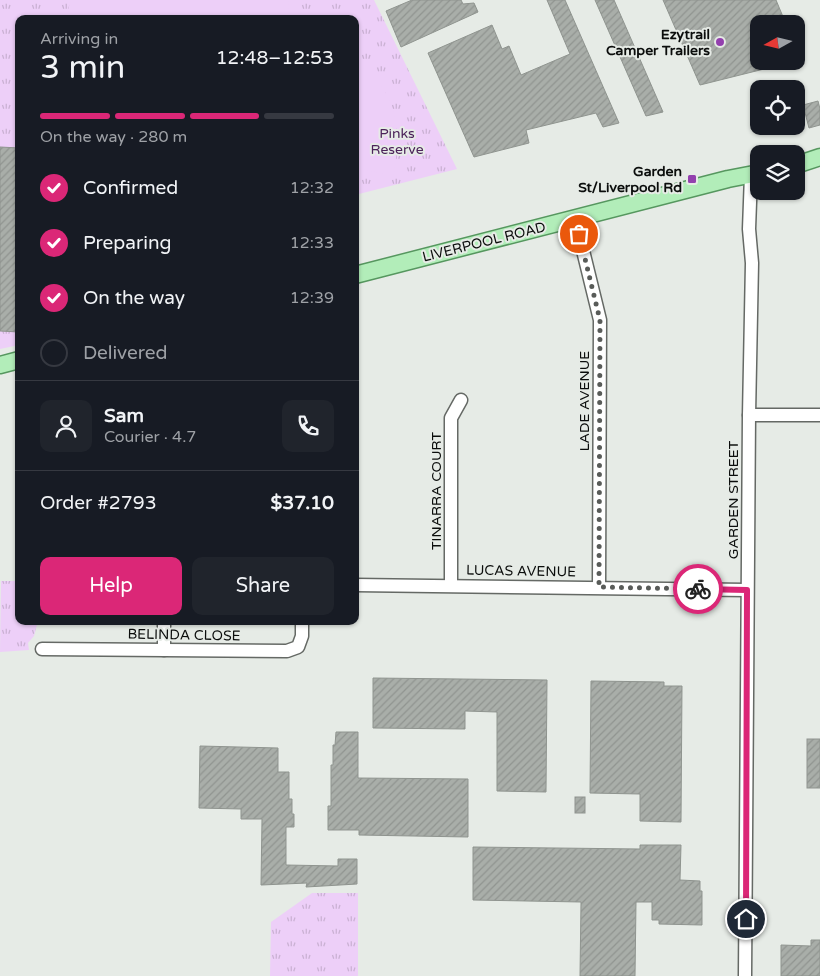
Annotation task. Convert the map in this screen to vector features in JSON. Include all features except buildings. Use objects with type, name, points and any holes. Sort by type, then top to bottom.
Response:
[{"type":"main road","points":[[805,163],[820,157]]},
{"type":"main road","points":[[805,167],[820,167]]},
{"type":"main road","name":"LIVERPOOL ROAD","points":[[359,274],[750,175]]},
{"type":"main road","points":[[0,365],[15,361]]},
{"type":"street","name":"GARDEN STREET","points":[[745,976],[747,590],[752,262],[749,229],[752,200]]},
{"type":"street","name":"LADE AVENUE","points":[[575,218],[600,320],[599,587]]},
{"type":"street","name":"TINARRA COURT","points":[[451,585],[451,418],[461,400]]},
{"type":"street","points":[[749,415],[820,416]]},
{"type":"street","name":"LUCAS AVENUE","points":[[359,585],[747,590]]},
{"type":"street","points":[[164,625],[164,650]]},
{"type":"street","name":"BELINDA CLOSE","points":[[42,648],[287,651],[298,647],[302,625]]},
{"type":"green space","name":"Pinks Reserve","points":[[0,0],[374,0],[457,169],[359,194],[359,15],[15,15],[15,346],[0,349]]},
{"type":"green space","points":[[70,0],[288,0],[290,15],[68,15]]},
{"type":"green space","points":[[359,67],[380,85],[388,97],[393,111],[397,141],[394,174],[359,169]]},
{"type":"green space","points":[[1,581],[15,581],[15,625],[37,625],[34,636],[28,643],[29,650],[0,652]]},
{"type":"green space","points":[[312,893],[358,893],[358,976],[270,976],[271,922]]},
{"type":"way so far","points":[[579,234],[600,320],[599,587],[698,589]]},
{"type":"place","name":"Ezytrail Camper Trailers","points":[[720,42]]},
{"type":"place","name":"Garden St/Liverpool Rd","points":[[692,179]]},
{"type":"route","points":[[698,589],[747,590],[746,919]]}]
